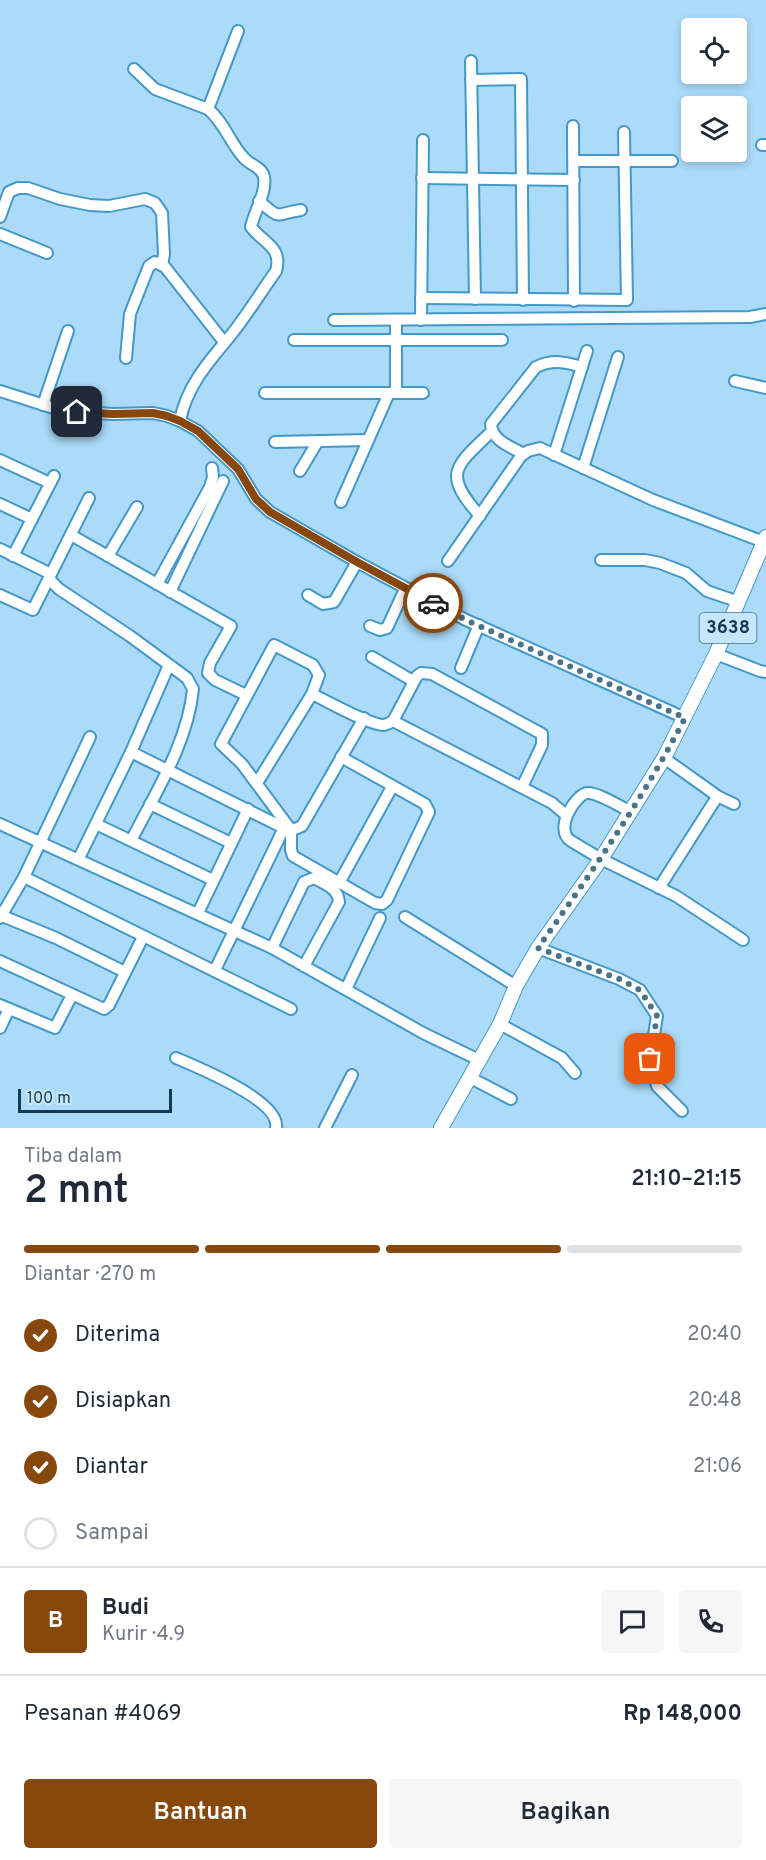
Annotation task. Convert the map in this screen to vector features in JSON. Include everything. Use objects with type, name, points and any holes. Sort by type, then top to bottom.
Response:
[{"type":"main road","name":"3638","points":[[441,1128],[500,1024],[516,986],[538,948],[601,859],[664,758],[716,654],[765,539]]},
{"type":"street","points":[[208,109],[238,31]]},
{"type":"street","points":[[471,61],[475,300]]},
{"type":"street","points":[[134,69],[155,89],[208,109],[222,124],[242,156],[263,174],[264,188],[251,227],[278,253],[278,265],[269,280],[201,372],[189,392],[180,421]]},
{"type":"street","points":[[471,80],[522,79],[523,300]]},
{"type":"street","points":[[573,126],[574,300]]},
{"type":"street","points":[[421,298],[627,300],[624,132]]},
{"type":"street","points":[[421,320],[423,140]]},
{"type":"street","points":[[574,161],[672,161]]},
{"type":"street","points":[[422,178],[574,180]]},
{"type":"street","points":[[0,217],[9,192],[18,188],[28,188],[60,199],[90,205],[109,206],[145,199],[155,203],[162,213],[164,254],[162,265]]},
{"type":"street","points":[[259,201],[275,214],[284,215],[301,210]]},
{"type":"street","points":[[0,234],[47,253]]},
{"type":"street","points":[[126,358],[130,314],[150,266],[155,262],[162,265],[224,342]]},
{"type":"street","points":[[334,320],[750,317],[766,314]]},
{"type":"street","points":[[341,502],[368,440],[392,393],[396,320]]},
{"type":"street","points":[[43,405],[68,331]]},
{"type":"street","points":[[294,340],[502,340]]},
{"type":"street","points":[[554,455],[587,351]]},
{"type":"street","points":[[583,468],[618,357]]},
{"type":"street","points":[[524,454],[497,439],[491,432],[491,424],[536,367],[558,360],[582,367]]},
{"type":"street","points":[[735,381],[766,388]]},
{"type":"street","points":[[0,391],[63,411],[91,414],[153,413],[180,421],[198,431],[238,469],[261,506],[405,589],[685,718]]},
{"type":"street","points":[[265,393],[423,393]]},
{"type":"street","points":[[480,516],[462,496],[457,483],[458,470],[462,461],[491,432]]},
{"type":"street","points":[[275,442],[368,440]]},
{"type":"street","points":[[300,471],[318,441]]},
{"type":"street","points":[[448,561],[524,454],[540,448],[653,500],[765,539]]},
{"type":"street","points":[[0,460],[52,479],[14,556]]},
{"type":"street","points":[[164,588],[210,487],[213,477],[212,468]]},
{"type":"street","points":[[164,588],[223,481]]},
{"type":"street","points":[[0,595],[33,610],[89,498]]},
{"type":"street","points":[[0,504],[32,519]]},
{"type":"street","points":[[108,556],[137,507]]},
{"type":"street","points":[[71,535],[231,626],[210,663],[208,673],[215,680],[246,695]]},
{"type":"street","points":[[0,549],[50,577],[59,589],[187,678],[193,689],[188,719],[168,769],[132,839]]},
{"type":"street","points":[[601,560],[645,560],[660,563],[686,573],[707,591],[739,602]]},
{"type":"street","points":[[308,595],[323,604],[332,604],[357,562]]},
{"type":"street","points":[[370,626],[380,630],[387,628],[405,589]]},
{"type":"street","points":[[461,668],[479,625]]},
{"type":"street","points":[[257,783],[312,694],[319,675],[316,668],[274,645],[221,744],[242,764],[257,783],[288,829],[292,856],[375,903],[382,904],[387,900],[429,812],[425,804],[341,757]]},
{"type":"street","points":[[716,654],[766,672]]},
{"type":"street","points":[[372,657],[413,681]]},
{"type":"street","points":[[79,858],[131,752],[169,665]]},
{"type":"street","points":[[312,694],[384,725],[393,721],[413,681],[422,673],[432,674],[539,731],[544,741],[522,787]]},
{"type":"street","points":[[131,752],[288,829],[302,826],[364,718]]},
{"type":"street","points":[[393,721],[552,802],[566,815]]},
{"type":"street","points":[[90,737],[24,878],[1,916],[56,938],[125,972]]},
{"type":"street","points":[[664,758],[717,796],[734,804]]},
{"type":"street","points":[[339,883],[392,787]]},
{"type":"street","points":[[631,812],[595,794],[586,793],[566,815],[563,832],[566,838],[601,859],[676,896],[743,940]]},
{"type":"street","points":[[659,888],[716,801],[717,796]]},
{"type":"street","points":[[150,804],[231,843]]},
{"type":"street","points":[[198,914],[248,809]]},
{"type":"street","points":[[0,824],[79,858],[272,948],[423,1033],[479,1060]]},
{"type":"street","points":[[96,824],[132,839],[213,880]]},
{"type":"street","points":[[215,970],[288,829]]},
{"type":"street","points":[[24,878],[291,1009]]},
{"type":"street","points":[[272,948],[304,882],[314,878],[334,890],[339,902],[304,966]]},
{"type":"street","points":[[405,917],[516,986]]},
{"type":"street","points":[[346,989],[380,918]]},
{"type":"street","points":[[0,961],[100,1008],[107,1008],[144,937]]},
{"type":"street","points":[[538,948],[619,979],[640,990],[657,1016],[650,1059],[657,1086],[682,1111]]},
{"type":"street","points":[[0,1028],[4,1007],[55,1028],[72,995]]},
{"type":"street","points":[[500,1024],[562,1058],[575,1073]]},
{"type":"street","points":[[176,1058],[224,1080],[259,1101],[273,1115],[277,1122],[276,1128]]},
{"type":"street","points":[[325,1128],[351,1075]]},
{"type":"street","points":[[469,1077],[511,1099]]},
{"type":"way so far","points":[[433,603],[685,718],[664,758],[621,828],[538,948],[619,979],[640,990],[657,1016],[650,1059]]},
{"type":"route","points":[[77,412],[91,414],[153,413],[180,421],[198,431],[238,469],[261,506],[433,603]]}]
